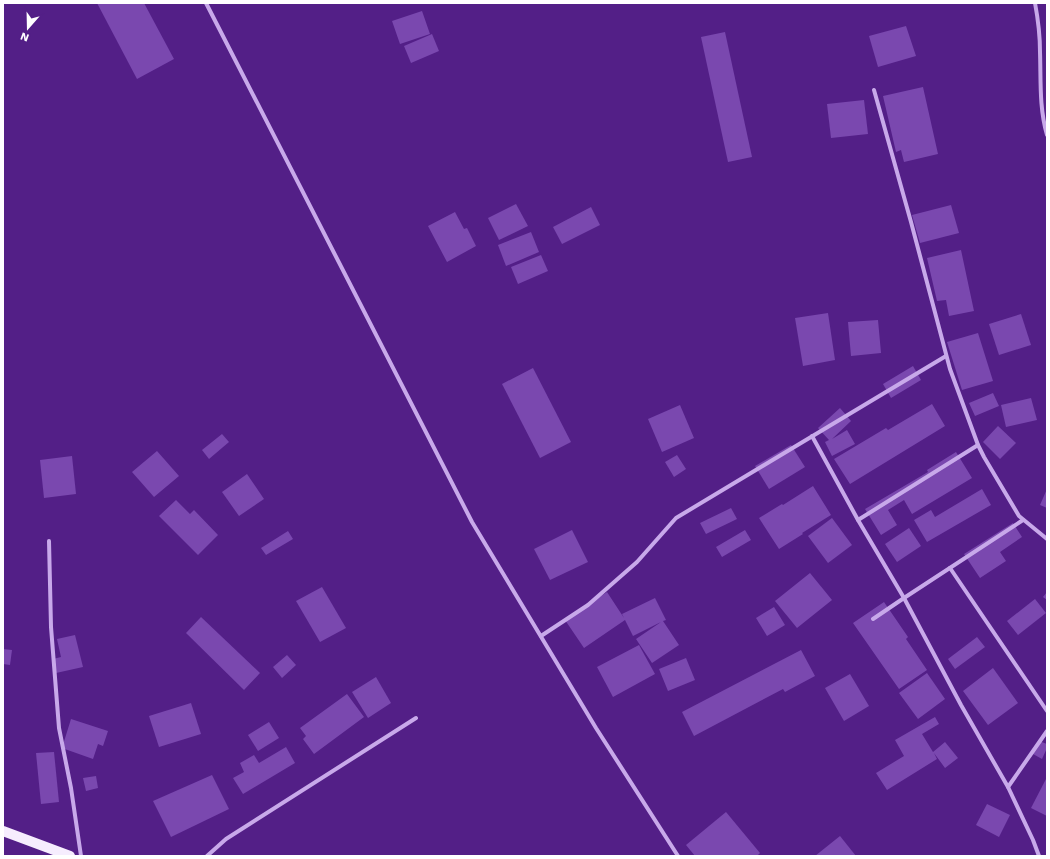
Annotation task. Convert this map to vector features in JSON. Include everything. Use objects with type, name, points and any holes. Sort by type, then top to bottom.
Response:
[{"type":"main road","points":[[3,831],[70,856]]},
{"type":"street","points":[[206,3],[472,522],[596,728],[678,856]]},
{"type":"street","points":[[1035,3],[1040,51],[1040,89],[1044,124],[1047,135]]},
{"type":"street","points":[[874,90],[911,222],[946,356],[978,445],[1019,516],[1047,539]]},
{"type":"street","points":[[541,636],[588,605],[638,562],[676,518],[946,356]]},
{"type":"street","points":[[812,436],[858,520],[904,598],[961,705],[1008,786],[1039,856]]},
{"type":"street","points":[[858,520],[978,445]]},
{"type":"street","points":[[873,619],[1024,520]]},
{"type":"street","points":[[49,541],[52,627],[59,728],[71,788],[81,856]]},
{"type":"street","points":[[950,568],[1047,711]]},
{"type":"street","points":[[207,856],[226,839],[416,718]]},
{"type":"street","points":[[1008,786],[1047,731]]},
{"type":"building","points":[[97,3],[144,3],[174,59],[137,79]]},
{"type":"building","points":[[422,11],[430,34],[400,44],[392,21]]},
{"type":"building","points":[[906,26],[916,56],[878,67],[869,36]]},
{"type":"building","points":[[725,32],[752,157],[728,162],[701,37]]},
{"type":"building","points":[[432,34],[439,51],[411,63],[404,46]]},
{"type":"building","points":[[923,87],[938,154],[904,162],[901,150],[896,152],[883,96]]},
{"type":"building","points":[[864,100],[868,134],[831,138],[827,104]]},
{"type":"building","points":[[516,204],[528,226],[499,240],[488,218]]},
{"type":"building","points":[[951,205],[959,233],[920,243],[912,215]]},
{"type":"building","points":[[591,207],[600,225],[562,244],[553,227]]},
{"type":"building","points":[[455,212],[464,229],[467,228],[476,246],[447,262],[428,226]]},
{"type":"building","points":[[531,232],[539,252],[506,266],[498,245]]},
{"type":"building","points":[[961,250],[974,311],[949,316],[946,300],[937,301],[927,258]]},
{"type":"building","points":[[541,255],[548,271],[518,284],[511,267]]},
{"type":"building","points":[[828,313],[835,360],[803,366],[795,318]]},
{"type":"building","points":[[1021,314],[1031,345],[999,355],[989,324]]},
{"type":"building","points":[[878,320],[881,353],[851,356],[848,322]]},
{"type":"building","points":[[978,333],[993,381],[962,390],[947,342]]},
{"type":"building","points":[[913,366],[921,380],[891,398],[883,384]]},
{"type":"building","points":[[533,368],[571,442],[540,458],[502,384]]},
{"type":"building","points":[[993,393],[999,406],[975,416],[969,403]]},
{"type":"building","points":[[1031,398],[1037,420],[1006,427],[1001,405]]},
{"type":"building","points":[[932,404],[945,426],[850,484],[834,459],[886,428],[888,430]]},
{"type":"building","points":[[680,405],[694,438],[662,452],[648,419]]},
{"type":"building","points":[[840,408],[851,421],[832,439],[847,430],[855,444],[832,456],[825,442],[829,440],[818,428]]},
{"type":"building","points":[[998,426],[1016,443],[1000,459],[983,442]]},
{"type":"building","points":[[222,434],[229,442],[209,459],[202,450]]},
{"type":"building","points":[[791,445],[805,467],[769,489],[755,466]]},
{"type":"building","points":[[157,451],[179,476],[154,497],[132,472]]},
{"type":"building","points":[[956,452],[972,478],[912,514],[904,500],[888,510],[897,525],[881,535],[865,509],[928,472],[927,470]]},
{"type":"building","points":[[677,455],[686,469],[674,477],[665,462]]},
{"type":"building","points":[[72,456],[76,494],[44,498],[40,460]]},
{"type":"building","points":[[247,474],[264,499],[239,516],[222,492]]},
{"type":"building","points":[[813,486],[831,515],[779,549],[759,518]]},
{"type":"building","points":[[982,489],[991,505],[927,542],[914,520],[931,510],[935,517]]},
{"type":"building","points":[[1047,489],[1047,508],[1040,505]]},
{"type":"building","points":[[176,500],[190,514],[194,510],[218,535],[198,555],[159,516]]},
{"type":"building","points":[[731,508],[737,519],[706,534],[700,523]]},
{"type":"building","points":[[832,518],[852,545],[828,563],[808,536]]},
{"type":"building","points":[[1013,523],[1022,537],[1000,552],[1006,561],[980,578],[964,554]]},
{"type":"building","points":[[909,528],[921,546],[897,562],[885,544]]},
{"type":"building","points":[[572,530],[588,562],[550,580],[534,549]]},
{"type":"building","points":[[745,530],[751,540],[722,557],[716,547]]},
{"type":"building","points":[[288,531],[293,539],[266,555],[261,548]]},
{"type":"building","points":[[810,573],[832,600],[797,628],[775,601]]},
{"type":"building","points":[[322,587],[346,628],[320,642],[296,601]]},
{"type":"building","points":[[607,592],[624,618],[622,614],[655,598],[666,620],[663,621],[679,645],[652,663],[636,639],[661,622],[633,636],[625,620],[584,648],[565,620]]},
{"type":"building","points":[[1047,592],[1047,600],[1043,597]]},
{"type":"building","points":[[1035,599],[1046,613],[1018,635],[1007,621]]},
{"type":"building","points":[[884,602],[908,637],[906,639],[927,670],[899,689],[853,623]]},
{"type":"building","points":[[774,607],[785,625],[767,636],[756,618]]},
{"type":"building","points":[[201,617],[260,673],[244,690],[186,633]]},
{"type":"building","points":[[75,635],[83,667],[56,673],[53,659],[61,657],[57,639]]},
{"type":"building","points":[[977,637],[985,647],[955,669],[948,659]]},
{"type":"building","points":[[639,645],[655,674],[613,697],[597,667]]},
{"type":"building","points":[[3,649],[12,650],[10,665],[3,664]]},
{"type":"building","points":[[801,650],[815,676],[785,692],[783,689],[694,736],[682,712]]},
{"type":"building","points":[[287,655],[296,665],[282,678],[273,667]]},
{"type":"building","points":[[686,658],[695,680],[668,691],[659,669]]},
{"type":"building","points":[[993,668],[1018,703],[988,725],[963,691]]},
{"type":"building","points":[[927,673],[945,699],[918,719],[899,693]]},
{"type":"building","points":[[850,674],[869,706],[844,721],[825,688]]},
{"type":"building","points":[[376,677],[391,703],[368,718],[352,692]]},
{"type":"building","points":[[347,694],[364,717],[314,754],[303,739],[306,736],[300,728]]},
{"type":"building","points":[[191,703],[201,734],[159,747],[149,716]]},
{"type":"building","points":[[935,717],[939,724],[922,734],[933,752],[945,742],[958,758],[945,768],[934,753],[937,759],[887,790],[876,773],[904,756],[895,740]]},
{"type":"building","points":[[71,719],[108,731],[103,746],[98,744],[93,759],[62,748]]},
{"type":"building","points":[[269,722],[279,738],[258,751],[248,735]]},
{"type":"building","points":[[1039,741],[1047,744],[1047,748],[1042,759],[1033,754]]},
{"type":"building","points":[[286,747],[295,763],[243,794],[233,778],[244,772],[240,763],[254,755],[259,763]]},
{"type":"building","points":[[54,752],[59,802],[41,804],[36,753]]},
{"type":"building","points":[[212,775],[229,809],[171,837],[153,801]]},
{"type":"building","points":[[96,776],[98,788],[86,791],[83,778]]},
{"type":"building","points":[[1047,779],[1047,816],[1031,808]]},
{"type":"building","points":[[987,804],[1010,815],[999,837],[976,825]]},
{"type":"building","points":[[726,812],[760,853],[757,856],[695,856],[686,845]]},
{"type":"building","points":[[840,836],[856,856],[815,856]]}]
